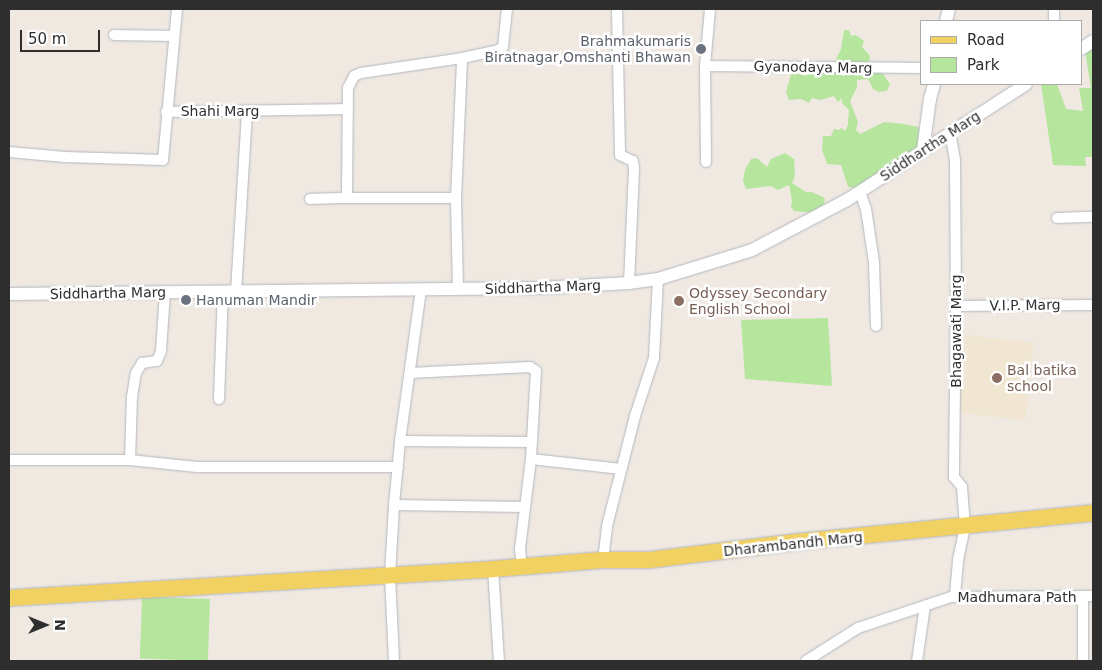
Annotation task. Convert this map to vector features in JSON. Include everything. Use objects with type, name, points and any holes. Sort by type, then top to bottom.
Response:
[{"type":"main road","name":"Dharambandh Marg","points":[[9,598],[493,569],[603,560],[649,560],[796,542],[1093,513]]},
{"type":"street","name":"Shahi Marg","points":[[177,9],[166,112],[348,109]]},
{"type":"street","points":[[347,198],[348,88],[354,76],[361,73],[496,51],[503,47],[507,9]]},
{"type":"street","points":[[617,9],[620,155],[632,161],[634,169],[629,283]]},
{"type":"street","points":[[706,162],[705,66],[710,9]]},
{"type":"street","points":[[1054,10],[1054,20]]},
{"type":"street","points":[[114,35],[173,36]]},
{"type":"street","points":[[1082,48],[1093,41]]},
{"type":"street","points":[[458,289],[456,198],[462,58]]},
{"type":"street","name":"Gyanodaya Marg","points":[[705,66],[920,68]]},
{"type":"street","points":[[923,150],[934,85]]},
{"type":"street","name":"Siddhartha Marg","points":[[9,294],[421,290],[629,283],[658,278],[752,250],[860,192],[1024,85]]},
{"type":"street","points":[[219,399],[247,111]]},
{"type":"street","points":[[9,152],[65,157],[163,160],[166,112]]},
{"type":"street","name":"Bhagawati Marg","points":[[950,132],[955,159],[954,477],[962,487],[965,527],[958,561],[955,597]]},
{"type":"street","points":[[860,192],[866,209],[874,262],[876,326]]},
{"type":"street","points":[[310,199],[456,198]]},
{"type":"street","points":[[1057,218],[1093,217]]},
{"type":"street","points":[[603,560],[607,526],[634,416],[654,358],[658,278]]},
{"type":"street","points":[[394,661],[390,575],[394,505],[400,441],[421,290]]},
{"type":"street","points":[[130,460],[132,397],[136,373],[142,363],[157,361],[161,352],[165,292]]},
{"type":"street","name":"V.I.P. Marg","points":[[956,306],[1093,305]]},
{"type":"street","points":[[410,373],[530,367],[536,371],[530,442],[531,459],[520,549],[522,567]]},
{"type":"street","points":[[400,441],[530,442]]},
{"type":"street","points":[[531,459],[621,469]]},
{"type":"street","points":[[9,460],[130,460],[198,467],[398,467]]},
{"type":"street","points":[[394,505],[524,507]]},
{"type":"street","points":[[493,569],[499,661]]},
{"type":"street","points":[[1083,661],[1088,596]]},
{"type":"street","name":"Madhumara Path","points":[[806,661],[858,628],[955,597],[1088,596]]},
{"type":"street","points":[[917,661],[925,606]]},
{"type":"shaded area","name":"Bal batika school","points":[[963,335],[1034,342],[1025,420],[955,413]]},
{"type":"green space","points":[[844,30],[849,30],[851,36],[856,35],[864,41],[862,47],[870,56],[869,63],[883,74],[890,84],[887,91],[879,92],[873,89],[868,79],[857,80],[857,87],[850,101],[858,122],[856,130],[860,134],[884,122],[904,124],[918,127],[921,139],[914,152],[859,188],[848,187],[841,165],[827,164],[822,150],[823,136],[831,136],[834,129],[839,130],[842,128],[845,131],[848,125],[849,110],[842,103],[842,98],[838,102],[834,96],[820,100],[812,98],[809,103],[801,99],[789,100],[786,92],[791,74],[806,76],[811,70],[830,72],[841,49]]},
{"type":"green space","points":[[1093,48],[1093,157],[1085,157],[1086,166],[1053,165],[1041,85],[1057,85],[1066,109],[1083,111],[1079,88],[1091,88],[1085,51]]},
{"type":"green space","points":[[785,153],[794,159],[795,176],[792,183],[806,192],[812,192],[825,198],[824,204],[813,213],[794,211],[791,207],[792,201],[789,185],[778,190],[771,186],[746,189],[743,181],[745,170],[751,159],[757,158],[767,167],[771,159]]},
{"type":"green space","points":[[828,318],[832,386],[745,379],[741,320]]},
{"type":"green space","points":[[142,597],[210,599],[208,661],[140,659]]},
{"type":"place","name":"Brahmakumaris Biratnagar,Omshanti Bhawan","points":[[701,49]]},
{"type":"place","name":"Hanuman Mandir","points":[[186,300]]},
{"type":"place","name":"Odyssey Secondary English School","points":[[679,301]]},
{"type":"place","name":"Bal batika school","points":[[997,378]]}]
